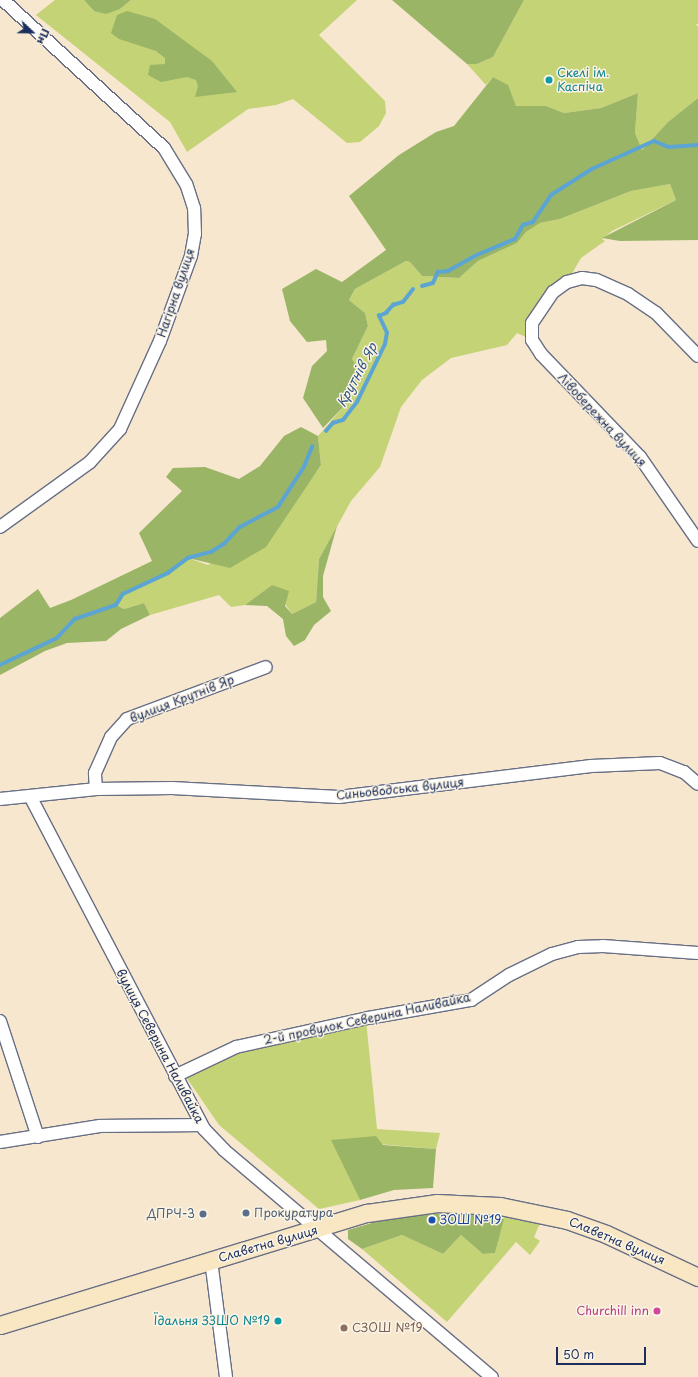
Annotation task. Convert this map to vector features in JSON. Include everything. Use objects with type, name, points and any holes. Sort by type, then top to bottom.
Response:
[{"type":"main road","name":"Славетна вулиця","points":[[0,1325],[211,1260],[318,1230],[367,1213],[430,1203],[500,1206],[567,1220],[606,1234],[698,1277]]},
{"type":"street","name":"Нагірна вулиця","points":[[0,527],[90,462],[120,429],[160,341],[191,256],[195,234],[194,208],[186,184],[164,148],[3,0]]},
{"type":"street","name":"Лівобережна вулиця","points":[[698,356],[667,323],[644,304],[615,287],[582,278],[567,282],[554,292],[532,323],[532,340],[541,354],[640,457],[698,541]]},
{"type":"street","name":"вулиця Крутнів Яр","points":[[96,789],[96,773],[111,737],[127,719],[266,667]]},
{"type":"street","name":"Синьоводська вулиця","points":[[0,799],[96,789],[172,788],[339,797],[591,766],[660,763],[684,772],[698,784]]},
{"type":"street","points":[[684,772],[698,770]]},
{"type":"street","name":"вулиця Северина Наливайка","points":[[30,796],[201,1125],[224,1150],[492,1377]]},
{"type":"street","name":"2-й провулок Северина Наливайка","points":[[175,1076],[236,1047],[368,1018],[471,1000],[509,975],[552,954],[578,947],[603,946],[698,953]]},
{"type":"street","points":[[0,1021],[38,1137]]},
{"type":"street","points":[[0,1142],[100,1126],[201,1125]]},
{"type":"street","points":[[211,1260],[226,1377]]},
{"type":"green space","points":[[55,0],[84,0],[94,11],[120,9],[131,0],[357,0],[319,35],[385,101],[386,113],[379,126],[360,142],[347,143],[293,99],[276,105],[248,109],[187,152],[170,122],[36,15]]},
{"type":"green space","points":[[84,0],[131,0],[120,9],[106,14],[94,11]]},
{"type":"green space","points":[[392,0],[524,0],[493,57],[477,64],[467,64]]},
{"type":"green space","points":[[524,0],[698,0],[698,24],[696,24],[698,27],[698,98],[668,122],[642,150],[635,133],[638,93],[601,108],[564,113],[546,106],[516,106],[507,85],[493,77],[486,85],[467,64],[477,64],[493,57]]},
{"type":"green space","points":[[127,11],[155,19],[212,61],[237,92],[195,97],[198,86],[196,80],[187,77],[161,82],[148,75],[150,65],[165,64],[165,58],[156,51],[119,39],[111,33],[117,15]]},
{"type":"green space","points":[[493,77],[508,85],[516,106],[546,106],[564,113],[601,108],[638,93],[635,133],[642,150],[668,122],[698,98],[698,240],[620,241],[602,238],[676,200],[670,184],[631,191],[560,219],[540,223],[526,232],[517,243],[478,261],[459,278],[422,276],[410,262],[406,261],[355,289],[349,300],[365,313],[368,326],[352,359],[360,373],[345,405],[323,428],[303,398],[312,366],[327,351],[326,340],[307,342],[290,321],[282,289],[316,269],[342,282],[386,250],[349,196],[399,155],[436,132],[454,126]]},
{"type":"green space","points":[[670,184],[676,200],[612,231],[602,239],[605,241],[581,258],[567,282],[541,308],[532,340],[517,333],[507,345],[451,358],[422,380],[401,407],[380,467],[351,501],[319,559],[316,602],[292,614],[272,585],[245,605],[231,607],[219,595],[150,615],[144,603],[124,609],[116,605],[123,594],[168,573],[188,558],[208,565],[298,498],[321,465],[318,436],[345,405],[352,359],[368,326],[365,313],[349,300],[355,289],[406,261],[410,262],[422,276],[459,278],[478,261],[517,243],[526,232],[540,223],[560,219],[631,191]]},
{"type":"green space","points":[[301,427],[318,436],[321,465],[266,547],[230,568],[188,558],[168,573],[123,594],[116,605],[124,609],[144,603],[150,615],[121,629],[106,641],[67,643],[45,651],[0,675],[0,618],[38,589],[50,608],[71,600],[152,561],[139,533],[182,491],[166,477],[173,468],[205,467],[239,479],[260,466],[284,436]]},
{"type":"green space","points":[[337,526],[323,576],[323,597],[331,611],[314,625],[305,640],[294,646],[286,636],[283,619],[267,606],[245,605],[272,585],[289,591],[285,606],[292,614],[316,602],[319,559]]},
{"type":"green space","points":[[366,1020],[377,1129],[440,1133],[436,1149],[332,1140],[360,1200],[319,1209],[219,1125],[184,1074],[237,1049]]},
{"type":"green space","points":[[376,1136],[383,1145],[436,1149],[433,1188],[394,1190],[360,1200],[331,1140]]},
{"type":"green space","points":[[505,1212],[541,1221],[534,1237],[540,1241],[530,1255],[516,1242],[447,1322],[362,1249],[402,1235],[443,1254],[461,1235],[483,1254],[495,1253]]},
{"type":"green space","points":[[472,1213],[504,1219],[495,1253],[483,1254],[461,1235],[443,1254],[402,1235],[362,1249],[348,1239],[348,1230],[375,1222],[425,1214]]},
{"type":"waterway","points":[[422,286],[433,283],[438,272],[448,271],[477,255],[515,239],[523,225],[533,222],[551,195],[592,169],[654,141],[669,147],[698,145]]},
{"type":"waterway","name":"Крутнів Яр","points":[[326,431],[333,423],[343,420],[357,402],[385,344],[387,333],[379,316],[386,313],[393,305],[403,302],[413,289]]},
{"type":"waterway","points":[[0,665],[57,638],[75,619],[116,605],[123,594],[168,573],[188,558],[211,552],[224,544],[240,527],[278,507],[304,467],[312,447]]},
{"type":"place","name":"Скелі ім. Каспіча","points":[[549,80]]},
{"type":"place","name":"Прокуратура","points":[[246,1213]]},
{"type":"place","name":"ДПРЧ-3","points":[[203,1214]]},
{"type":"place","name":"ЗОШ №19","points":[[432,1220]]},
{"type":"place","name":"Churchill inn","points":[[657,1311]]},
{"type":"place","name":"Їдальня ЗЗШО №19","points":[[278,1321]]},
{"type":"place","name":"СЗОШ №19","points":[[344,1328]]}]
